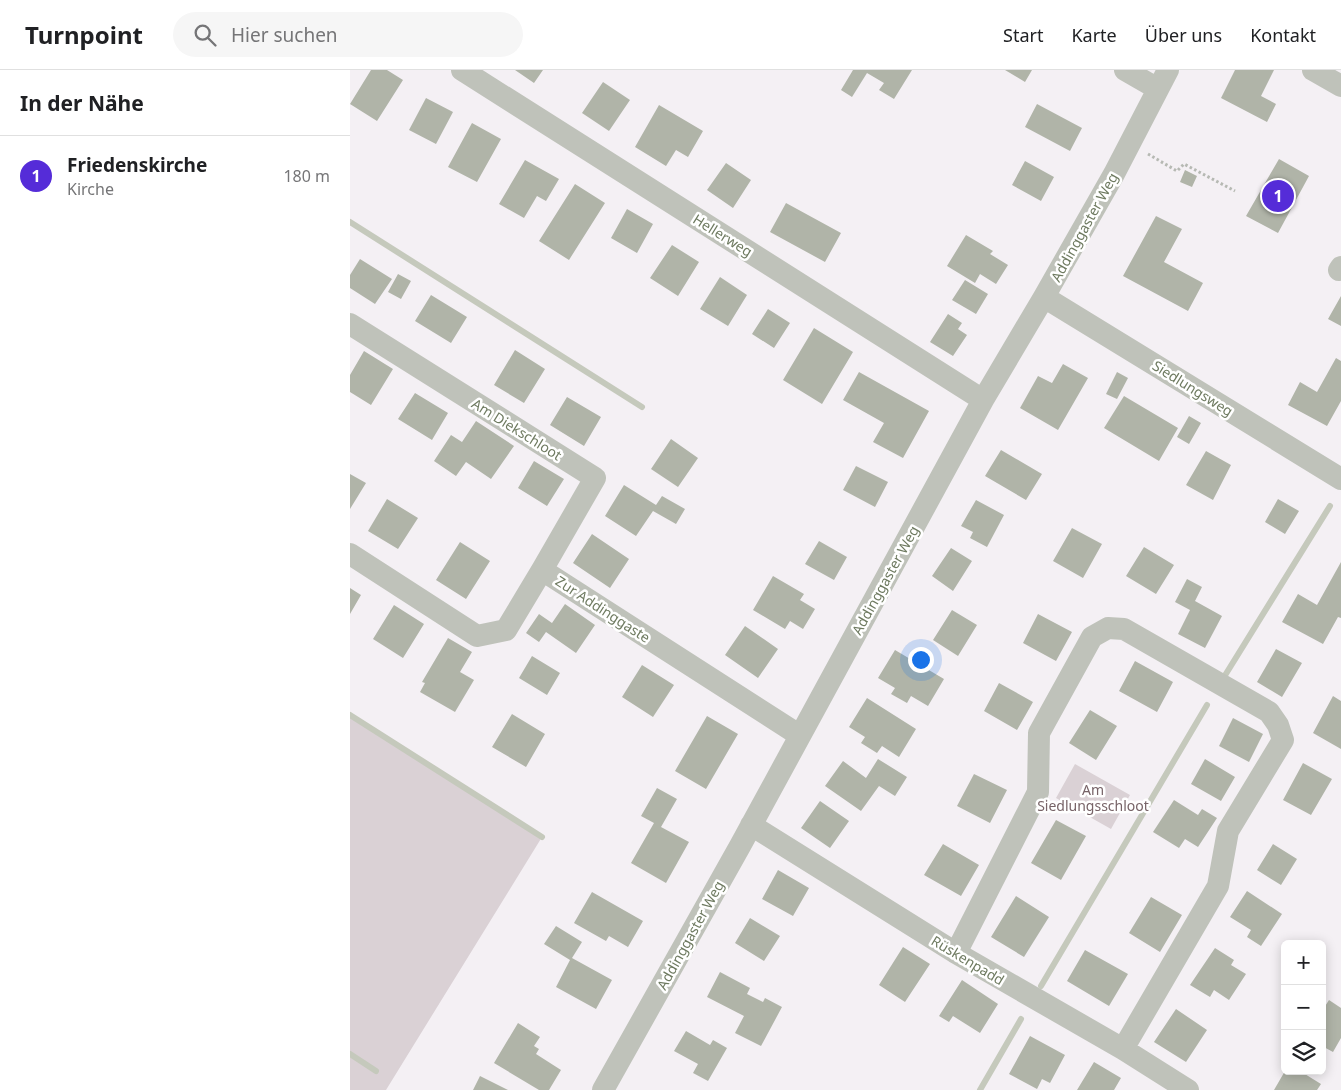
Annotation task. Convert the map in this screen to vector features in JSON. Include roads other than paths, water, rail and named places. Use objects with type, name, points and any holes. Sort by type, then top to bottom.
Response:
[{"type":"street","name":"Hellerweg","points":[[462,70],[983,400]]},
{"type":"street","points":[[1125,70],[1163,79]]},
{"type":"street","points":[[1313,70],[1341,86]]},
{"type":"street","name":"Addinggaster Weg","points":[[602,1090],[751,825],[983,400],[1044,298],[1130,143],[1163,79]]},
{"type":"street","name":"Siedlungsweg","points":[[1044,298],[1341,479]]},
{"type":"street","name":"Am Diekschloot","points":[[350,324],[595,478],[542,570]]},
{"type":"street","name":"Zur Addinggaste","points":[[350,554],[477,636],[506,630],[542,570],[799,736]]},
{"type":"street","points":[[956,954],[1038,792],[1039,733],[1092,637],[1108,628],[1124,629],[1269,712],[1278,725],[1283,740],[1228,831],[1218,886],[1122,1049]]},
{"type":"street","name":"Rüskenpadd","points":[[751,825],[956,954],[1122,1049],[1188,1090]]},
{"type":"waterway","points":[[350,222],[642,407]]},
{"type":"waterway","points":[[1224,677],[1330,506]]},
{"type":"waterway","points":[[1041,986],[1207,705]]},
{"type":"waterway","points":[[350,715],[542,837]]},
{"type":"waterway","points":[[980,1090],[1021,1019]]},
{"type":"waterway","points":[[350,1054],[376,1071]]},
{"type":"place","name":"Friedenskirche","points":[[1278,196]]},
{"type":"park label","name":"Am Siedlungsschloot","points":[[1093,798]]}]
